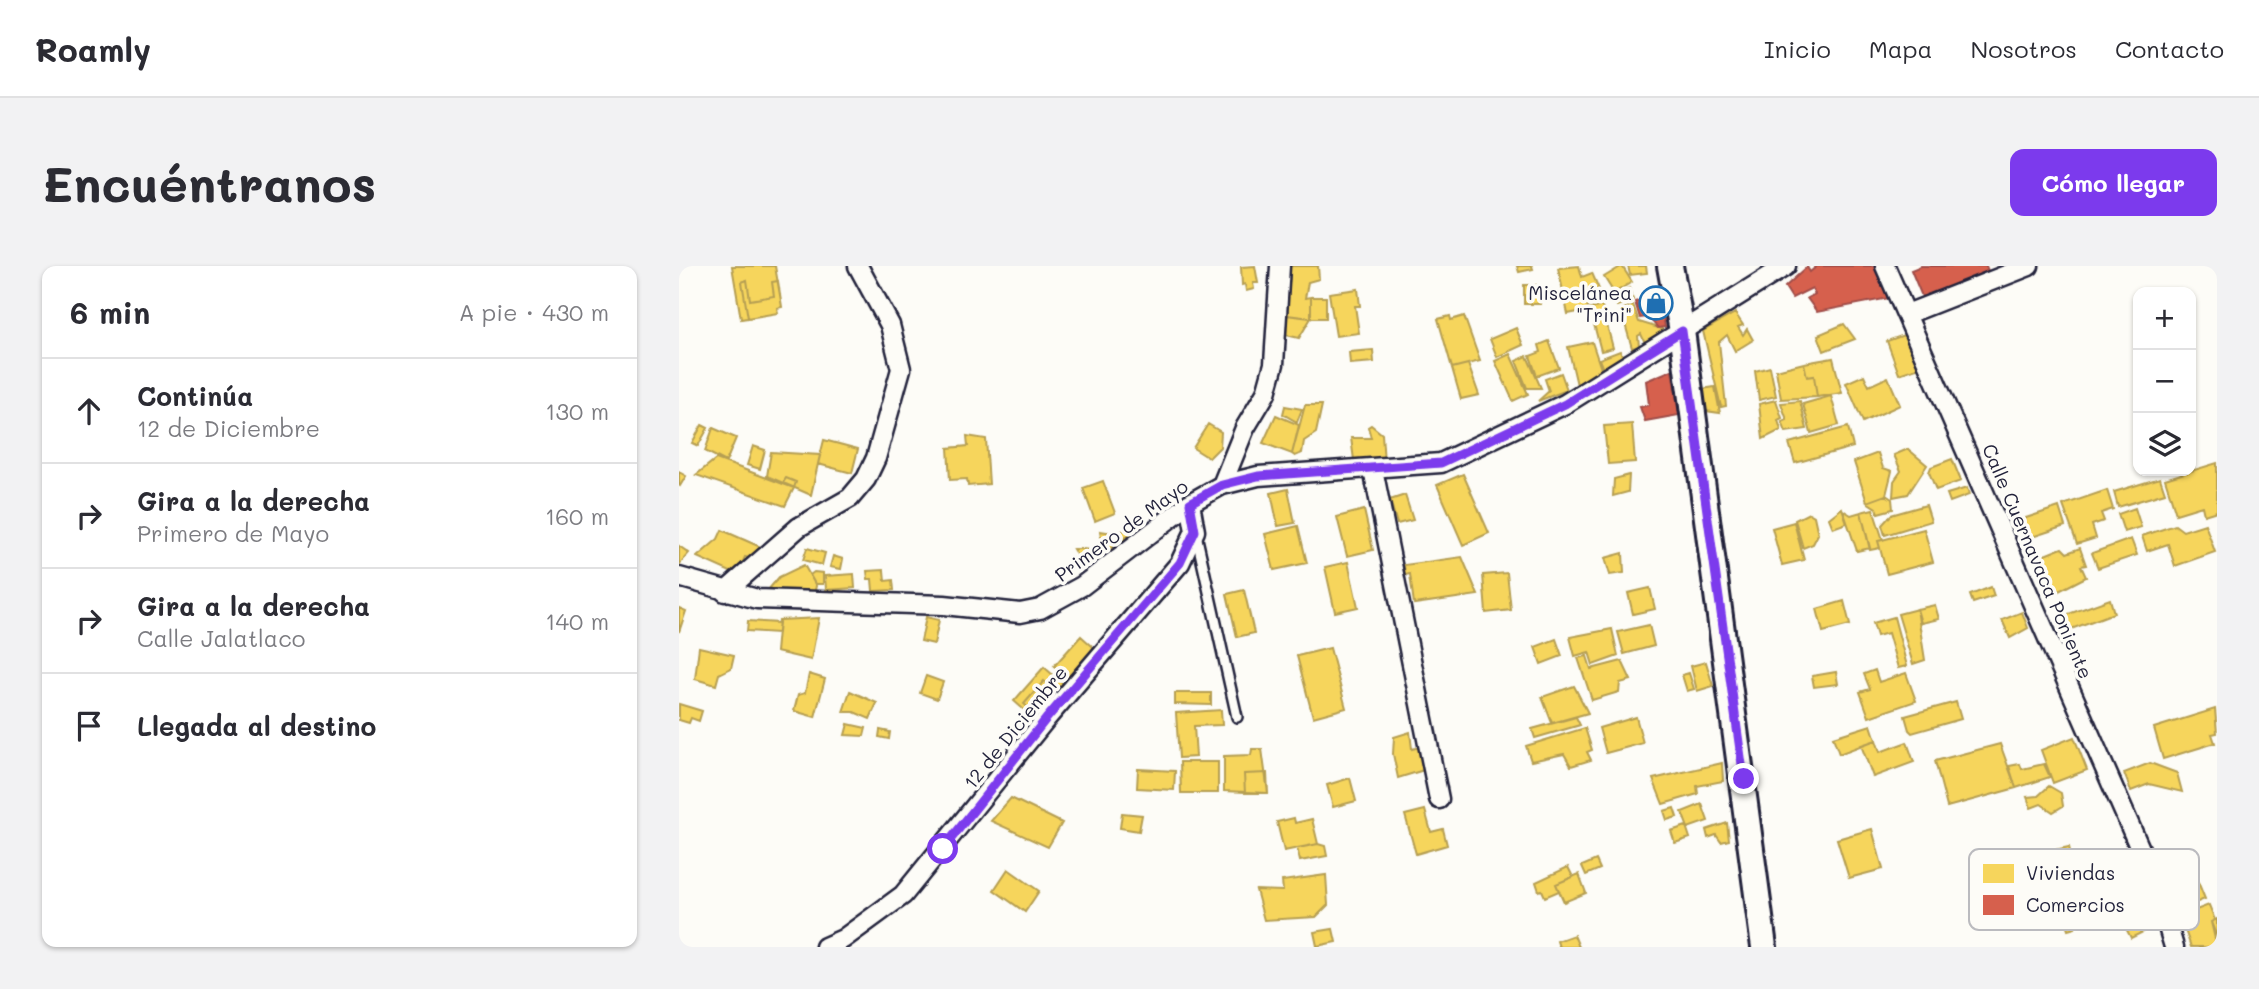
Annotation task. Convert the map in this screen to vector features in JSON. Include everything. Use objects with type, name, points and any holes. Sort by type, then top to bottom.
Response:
[{"type":"main road","points":[[1670,266],[1682,331],[1764,947]]},
{"type":"street","points":[[725,592],[799,527],[850,498],[866,479],[876,458],[901,369],[890,325],[858,266]]},
{"type":"street","points":[[1222,485],[1245,428],[1266,393],[1274,364],[1280,266]]},
{"type":"street","name":"Primero de Mayo","points":[[679,577],[757,599],[944,605],[993,611],[1040,609],[1083,586],[1190,503],[1222,485],[1258,476],[1441,463],[1565,404],[1786,266]]},
{"type":"street","name":"Calle Cuernavaca Poniente","points":[[1885,266],[2140,849]]},
{"type":"street","points":[[1907,314],[2029,266]]},
{"type":"street","points":[[1373,469],[1439,799]]},
{"type":"street","points":[[1190,503],[1195,531]]},
{"type":"street","name":"12 de Diciembre","points":[[825,947],[843,939],[903,895],[1046,719],[1180,563],[1195,531]]},
{"type":"street","name":"Calle Cuernavaca Poniente","points":[[2169,930],[2174,947]]},
{"type":"lane","points":[[1195,531],[1237,717]]},
{"type":"building: Viviendas","points":[[732,266],[775,266],[782,307],[777,308],[778,313],[741,319]]},
{"type":"building: Viviendas","points":[[1255,266],[1258,283],[1253,283],[1254,289],[1246,291],[1245,284],[1242,285],[1241,267]]},
{"type":"building: Viviendas","points":[[1288,266],[1318,266],[1319,279],[1308,282],[1305,298],[1311,297],[1311,318],[1287,315]]},
{"type":"building: Viviendas","points":[[1517,266],[1532,266],[1533,269],[1519,272]]},
{"type":"building: Viviendas","points":[[1579,266],[1582,277],[1592,273],[1599,289],[1586,293],[1588,310],[1568,314],[1558,268]]},
{"type":"building: Viviendas","points":[[1622,266],[1632,282],[1614,293],[1604,277]]},
{"type":"building: Viviendas","points":[[1628,266],[1646,266],[1647,273],[1630,275]]},
{"type":"building: Viviendas","points":[[747,280],[750,300],[774,296],[772,282],[778,281],[782,307],[777,308],[778,313],[748,318],[742,282]]},
{"type":"building: Viviendas","points":[[1524,285],[1540,285],[1540,304],[1524,304]]},
{"type":"building: Viviendas","points":[[1629,288],[1633,300],[1617,306],[1611,296]]},
{"type":"building: Viviendas","points":[[1358,289],[1360,306],[1355,306],[1359,333],[1336,336],[1329,293]]},
{"type":"building: Viviendas","points":[[1311,297],[1326,297],[1326,318],[1311,318]]},
{"type":"building: Viviendas","points":[[1633,305],[1639,322],[1662,329],[1663,339],[1646,345],[1641,334],[1638,336],[1639,346],[1632,348],[1621,310]]},
{"type":"building: Viviendas","points":[[1602,306],[1613,348],[1601,351],[1590,309]]},
{"type":"building: Viviendas","points":[[1735,313],[1743,325],[1738,327],[1743,335],[1747,329],[1753,340],[1735,351],[1727,335],[1719,342],[1726,406],[1721,407],[1703,331]]},
{"type":"building: Viviendas","points":[[1287,315],[1311,318],[1299,338],[1286,335]]},
{"type":"building: Viviendas","points":[[1450,316],[1451,320],[1464,316],[1480,361],[1452,368],[1438,319]]},
{"type":"building: Viviendas","points":[[1844,324],[1855,339],[1824,351],[1818,335]]},
{"type":"building: Viviendas","points":[[1516,328],[1523,345],[1497,357],[1490,339]]},
{"type":"building: Viviendas","points":[[1904,335],[1920,367],[1899,374],[1887,341]]},
{"type":"building: Viviendas","points":[[1549,341],[1559,368],[1537,376],[1530,356],[1541,352],[1539,345]]},
{"type":"building: Viviendas","points":[[1592,342],[1602,372],[1577,385],[1568,347]]},
{"type":"building: Viviendas","points":[[1373,350],[1374,362],[1350,364],[1349,352]]},
{"type":"building: Viviendas","points":[[1620,351],[1625,360],[1603,369],[1599,359]]},
{"type":"building: Viviendas","points":[[1510,354],[1528,394],[1513,401],[1495,361]]},
{"type":"building: Viviendas","points":[[1527,356],[1541,388],[1527,388],[1516,361]]},
{"type":"building: Viviendas","points":[[1833,358],[1842,393],[1817,397],[1814,376],[1807,377],[1804,363]]},
{"type":"building: Viviendas","points":[[1804,363],[1807,377],[1814,376],[1817,397],[1781,399],[1776,370]]},
{"type":"building: Viviendas","points":[[1468,364],[1479,395],[1461,399],[1452,368]]},
{"type":"building: Viviendas","points":[[1770,367],[1776,396],[1759,400],[1755,371]]},
{"type":"building: Viviendas","points":[[1561,373],[1567,390],[1538,401],[1549,391],[1545,379]]},
{"type":"building: Viviendas","points":[[1864,375],[1869,386],[1888,377],[1900,405],[1863,422],[1846,383]]},
{"type":"building: Viviendas","points":[[1715,387],[1720,413],[1706,411],[1702,389]]},
{"type":"building: Viviendas","points":[[1831,396],[1839,425],[1811,433],[1803,404]]},
{"type":"building: Viviendas","points":[[1776,400],[1782,418],[1778,420],[1781,430],[1763,439],[1759,404]]},
{"type":"building: Viviendas","points":[[1800,401],[1807,429],[1786,432],[1782,422],[1787,420],[1781,403]]},
{"type":"building: Viviendas","points":[[1305,405],[1322,405],[1316,433],[1304,441],[1302,453],[1295,456],[1292,454]]},
{"type":"building: Viviendas","points":[[1285,406],[1302,409],[1297,422],[1283,414]]},
{"type":"building: Viviendas","points":[[1276,415],[1299,425],[1292,454],[1263,443]]},
{"type":"building: Viviendas","points":[[1208,424],[1221,432],[1220,447],[1209,458],[1193,448]]},
{"type":"building: Viviendas","points":[[1632,424],[1635,462],[1608,464],[1604,426]]},
{"type":"building: Viviendas","points":[[702,425],[708,428],[698,446],[692,443]]},
{"type":"building: Viviendas","points":[[1371,425],[1382,434],[1384,462],[1354,460],[1351,438],[1371,438],[1368,427]]},
{"type":"building: Viviendas","points":[[1848,427],[1853,447],[1795,463],[1789,443]]},
{"type":"building: Viviendas","points":[[713,428],[736,438],[726,462],[705,451]]},
{"type":"building: Viviendas","points":[[967,436],[986,439],[989,484],[968,486],[967,479],[950,480],[948,448],[968,446]]},
{"type":"building: Viviendas","points":[[824,440],[858,449],[852,473],[818,464]]},
{"type":"building: Viviendas","points":[[753,446],[765,450],[760,469],[747,465]]},
{"type":"building: Viviendas","points":[[1908,449],[1927,465],[1908,494],[1893,497],[1894,481],[1901,471],[1894,455]]},
{"type":"building: Viviendas","points":[[771,452],[820,455],[811,495],[767,476]]},
{"type":"building: Viviendas","points":[[1878,453],[1883,468],[1892,471],[1886,495],[1867,502],[1854,462]]},
{"type":"building: Viviendas","points":[[716,459],[794,488],[785,506],[696,475]]},
{"type":"building: Viviendas","points":[[1952,459],[1961,481],[1936,490],[1929,472],[1931,467]]},
{"type":"building: Viviendas","points":[[2217,463],[2217,511],[2204,515],[2202,506],[2176,514],[2165,479],[2196,476],[2196,469]]},
{"type":"building: Viviendas","points":[[679,472],[686,476],[680,486],[679,485]]},
{"type":"building: Viviendas","points":[[1463,474],[1489,533],[1463,545],[1437,485]]},
{"type":"building: Viviendas","points":[[1629,475],[1628,492],[1613,496],[1614,479]]},
{"type":"building: Viviendas","points":[[786,478],[796,482],[794,488],[783,483]]},
{"type":"building: Viviendas","points":[[2160,478],[2165,493],[2118,507],[2114,492]]},
{"type":"building: Viviendas","points":[[1103,481],[1115,513],[1095,521],[1083,488]]},
{"type":"building: Viviendas","points":[[1967,488],[1969,495],[1950,502],[1947,494]]},
{"type":"building: Viviendas","points":[[1288,489],[1295,523],[1278,526],[1271,493]]},
{"type":"building: Viviendas","points":[[2107,490],[2113,509],[2101,513],[2104,521],[2092,525],[2096,538],[2077,544],[2063,505]]},
{"type":"building: Viviendas","points":[[1405,495],[1413,520],[1397,524],[1390,500]]},
{"type":"building: Viviendas","points":[[1886,495],[1892,499],[1893,509],[1878,513],[1876,508],[1867,502]]},
{"type":"building: Viviendas","points":[[1926,505],[1931,521],[1885,535],[1882,525],[1891,515]]},
{"type":"building: Viviendas","points":[[2059,507],[2065,526],[2026,539],[2020,520]]},
{"type":"building: Viviendas","points":[[1842,508],[1847,523],[1833,528],[1829,518]]},
{"type":"building: Viviendas","points":[[2135,508],[2141,527],[2124,532],[2118,514]]},
{"type":"building: Viviendas","points":[[1873,509],[1883,540],[1878,541],[1880,548],[1870,550],[1861,512]]},
{"type":"building: Viviendas","points":[[1364,510],[1373,550],[1347,556],[1337,517]]},
{"type":"building: Viviendas","points":[[1843,510],[1851,515],[1861,512],[1870,548],[1857,551]]},
{"type":"building: Viviendas","points":[[1809,513],[1814,516],[1818,534],[1813,544],[1803,548],[1795,520]]},
{"type":"building: Viviendas","points":[[1794,522],[1804,560],[1782,565],[1772,528]]},
{"type":"building: Viviendas","points":[[2205,524],[2215,552],[2175,566],[2168,544],[2147,551],[2142,536],[2175,525],[2183,531]]},
{"type":"building: Viviendas","points":[[1298,526],[1307,563],[1274,570],[1265,534]]},
{"type":"building: Viviendas","points":[[1924,529],[1933,562],[1887,574],[1878,541]]},
{"type":"building: Viviendas","points":[[722,530],[765,549],[756,560],[745,557],[737,575],[697,557],[718,539]]},
{"type":"building: Viviendas","points":[[1136,530],[1103,554],[1100,531],[1113,533]]},
{"type":"building: Viviendas","points":[[2131,539],[2137,555],[2098,568],[2092,553]]},
{"type":"building: Viviendas","points":[[679,546],[689,553],[679,565]]},
{"type":"building: Viviendas","points":[[807,548],[825,553],[822,565],[803,560]]},
{"type":"building: Viviendas","points":[[2062,548],[2067,553],[2080,548],[2086,565],[2081,566],[2086,577],[2051,595],[2037,558]]},
{"type":"building: Viviendas","points":[[1073,549],[1083,549],[1103,552],[1083,566]]},
{"type":"building: Viviendas","points":[[1623,553],[1624,573],[1610,575],[1605,558]]},
{"type":"building: Viviendas","points":[[833,556],[843,559],[841,569],[830,567]]},
{"type":"building: Viviendas","points":[[1462,557],[1478,595],[1414,604],[1410,574],[1405,575],[1404,565]]},
{"type":"building: Viviendas","points":[[1348,562],[1358,607],[1335,612],[1325,567]]},
{"type":"building: Viviendas","points":[[804,565],[816,586],[814,594],[775,596],[768,590],[779,577]]},
{"type":"building: Viviendas","points":[[884,570],[885,581],[893,580],[894,590],[873,591],[872,579],[868,579],[867,571]]},
{"type":"building: Viviendas","points":[[814,572],[823,573],[823,584],[815,584],[810,575]]},
{"type":"building: Viviendas","points":[[1507,573],[1511,610],[1486,613],[1483,575]]},
{"type":"building: Viviendas","points":[[854,574],[855,588],[826,590],[825,576]]},
{"type":"building: Viviendas","points":[[1991,587],[1994,596],[1973,603],[1970,595]]},
{"type":"building: Viviendas","points":[[1650,588],[1655,609],[1633,614],[1628,593]]},
{"type":"building: Viviendas","points":[[1244,590],[1254,633],[1237,637],[1227,594]]},
{"type":"building: Viviendas","points":[[2110,599],[2114,613],[2066,631],[2060,617]]},
{"type":"building: Viviendas","points":[[1844,601],[1850,625],[1823,632],[1817,609]]},
{"type":"building: Viviendas","points":[[1935,605],[1939,619],[1921,623],[1917,609]]},
{"type":"building: Viviendas","points":[[679,608],[686,611],[679,632]]},
{"type":"building: Viviendas","points":[[1917,609],[1925,660],[1913,664],[1898,614]]},
{"type":"building: Viviendas","points":[[2022,612],[2028,628],[2010,638],[2002,620]]},
{"type":"building: Viviendas","points":[[926,617],[939,620],[934,644],[921,641]]},
{"type":"building: Viviendas","points":[[1894,617],[1907,666],[1898,668],[1888,633],[1877,636],[1873,623]]},
{"type":"building: Viviendas","points":[[819,618],[811,660],[776,652],[779,620]]},
{"type":"building: Viviendas","points":[[748,621],[779,623],[778,633],[747,631]]},
{"type":"building: Viviendas","points":[[1649,625],[1654,646],[1624,654],[1618,632]]},
{"type":"building: Viviendas","points":[[1612,629],[1618,656],[1593,665],[1589,652],[1575,656],[1570,637]]},
{"type":"building: Viviendas","points":[[1081,636],[1100,653],[1073,683],[1054,666]]},
{"type":"building: Viviendas","points":[[1556,639],[1562,656],[1541,664],[1535,647]]},
{"type":"building: Viviendas","points":[[699,647],[734,655],[731,668],[719,674],[716,685],[695,679]]},
{"type":"building: Viviendas","points":[[1330,648],[1346,708],[1313,717],[1297,656]]},
{"type":"building: Viviendas","points":[[1587,656],[1591,669],[1622,661],[1631,680],[1620,683],[1619,692],[1592,700],[1578,658]]},
{"type":"building: Viviendas","points":[[1706,662],[1713,686],[1697,691],[1691,666]]},
{"type":"building: Viviendas","points":[[1044,667],[1069,689],[1040,724],[1014,701]]},
{"type":"building: Viviendas","points":[[1875,670],[1879,682],[1906,673],[1916,701],[1869,717],[1860,692],[1870,689],[1864,674]]},
{"type":"building: Viviendas","points":[[1836,672],[1838,684],[1814,687],[1812,676]]},
{"type":"building: Viviendas","points":[[1689,673],[1694,689],[1687,691],[1682,675]]},
{"type":"building: Viviendas","points":[[809,674],[825,679],[815,717],[794,711],[798,695],[805,693]]},
{"type":"building: Viviendas","points":[[926,676],[943,682],[937,699],[920,693]]},
{"type":"building: Viviendas","points":[[1044,681],[1050,686],[1030,709],[1024,704]]},
{"type":"building: Viviendas","points":[[1574,686],[1588,713],[1552,723],[1542,697]]},
{"type":"building: Viviendas","points":[[850,691],[877,703],[870,719],[854,712],[843,712]]},
{"type":"building: Viviendas","points":[[1175,693],[1211,693],[1211,705],[1175,704]]},
{"type":"building: Viviendas","points":[[1956,702],[1961,719],[1912,733],[1909,730],[1905,716]]},
{"type":"building: Viviendas","points":[[679,704],[702,711],[699,721],[691,718],[689,723],[679,720]]},
{"type":"building: Viviendas","points":[[2215,709],[2217,733],[2212,734],[2215,743],[2163,759],[2154,728]]},
{"type":"building: Viviendas","points":[[1221,710],[1222,725],[1194,726],[1196,757],[1179,758],[1176,713]]},
{"type":"building: Viviendas","points":[[1576,717],[1580,725],[1535,738],[1532,729]]},
{"type":"building: Viviendas","points":[[1636,717],[1643,743],[1606,753],[1599,728]]},
{"type":"building: Viviendas","points":[[848,724],[866,728],[864,736],[845,735]]},
{"type":"building: Viviendas","points":[[1871,725],[1876,740],[1839,754],[1833,737]]},
{"type":"building: Viviendas","points":[[1585,728],[1592,750],[1587,752],[1591,760],[1571,766],[1564,754],[1531,761],[1526,746]]},
{"type":"building: Viviendas","points":[[880,730],[890,732],[889,739],[879,737]]},
{"type":"building: Viviendas","points":[[1410,732],[1412,749],[1420,747],[1424,770],[1398,778],[1393,754],[1394,737]]},
{"type":"building: Viviendas","points":[[2074,737],[2087,770],[2053,783],[2041,750]]},
{"type":"building: Viviendas","points":[[1876,740],[1880,752],[1907,742],[1914,762],[1873,777],[1861,745]]},
{"type":"building: Viviendas","points":[[2000,744],[2016,788],[1947,807],[1935,761]]},
{"type":"building: Viviendas","points":[[1252,749],[1262,749],[1268,793],[1224,791],[1224,756],[1251,755]]},
{"type":"building: Viviendas","points":[[1180,762],[1218,762],[1218,793],[1181,793]]},
{"type":"building: Viviendas","points":[[1722,763],[1723,781],[1697,786],[1698,794],[1663,804],[1653,779]]},
{"type":"building: Viviendas","points":[[2150,763],[2177,773],[2182,792],[2149,784],[2131,791],[2124,773]]},
{"type":"building: Viviendas","points":[[2020,764],[2022,769],[2044,764],[2050,777],[2016,788],[2009,766]]},
{"type":"building: Viviendas","points":[[1138,769],[1175,771],[1174,790],[1137,788]]},
{"type":"building: Viviendas","points":[[1267,773],[1268,793],[1245,793],[1244,774]]},
{"type":"building: Viviendas","points":[[1350,778],[1356,801],[1333,807],[1327,785]]},
{"type":"building: Viviendas","points":[[2049,786],[2061,793],[2063,806],[2053,812],[2041,804],[2031,808],[2027,797],[2038,796]]},
{"type":"building: Viviendas","points":[[1011,798],[1062,823],[1048,847],[991,821]]},
{"type":"building: Viviendas","points":[[1702,804],[1708,821],[1688,828],[1682,812]]},
{"type":"building: Viviendas","points":[[1674,808],[1677,817],[1667,820],[1664,811]]},
{"type":"building: Viviendas","points":[[1425,810],[1431,832],[1443,829],[1447,845],[1416,854],[1405,815]]},
{"type":"building: Viviendas","points":[[1122,813],[1142,815],[1139,831],[1120,828]]},
{"type":"building: Viviendas","points":[[1294,818],[1295,823],[1312,819],[1318,844],[1284,851],[1277,822]]},
{"type":"building: Viviendas","points":[[1727,823],[1729,840],[1721,842],[1716,835],[1708,838],[1706,830]]},
{"type":"building: Viviendas","points":[[1686,826],[1690,838],[1675,843],[1671,831]]},
{"type":"building: Viviendas","points":[[1872,829],[1883,869],[1849,878],[1837,839]]},
{"type":"building: Viviendas","points":[[1318,844],[1325,846],[1327,856],[1300,861],[1297,848]]},
{"type":"building: Viviendas","points":[[1596,860],[1600,869],[1586,875],[1582,866]]},
{"type":"building: Viviendas","points":[[1568,867],[1573,877],[1556,884],[1559,891],[1545,897],[1536,882]]},
{"type":"building: Viviendas","points":[[1008,869],[1039,891],[1025,912],[994,890]]},
{"type":"building: Viviendas","points":[[1579,874],[1586,893],[1564,902],[1556,884]]},
{"type":"building: Viviendas","points":[[1326,875],[1328,905],[1316,917],[1264,920],[1256,890],[1283,891],[1282,881]]},
{"type":"building: Viviendas","points":[[2199,884],[2205,899],[2199,901]]},
{"type":"building: Viviendas","points":[[2209,905],[2215,920],[2211,922],[2217,947],[2191,947],[2185,930],[2199,930],[2199,909]]},
{"type":"building: Viviendas","points":[[2217,919],[2217,937],[2211,922]]},
{"type":"building: Viviendas","points":[[1333,929],[1336,942],[1317,946],[1314,932]]},
{"type":"building: Viviendas","points":[[2127,930],[2147,930],[2131,938]]},
{"type":"building: Viviendas","points":[[1574,935],[1579,947],[1559,947],[1557,941]]},
{"type":"building: Comercios","points":[[1817,266],[1876,266],[1889,298],[1817,312],[1807,298],[1815,294],[1812,288],[1792,298],[1785,287],[1807,267],[1810,272]]},
{"type":"building: Comercios","points":[[1921,266],[1986,266],[1991,278],[1978,283],[1976,277],[1923,299],[1911,270]]},
{"type":"building: Comercios","points":[[1660,294],[1665,327],[1658,328],[1648,317],[1640,318],[1635,302]]},
{"type":"building: Comercios","points":[[1672,370],[1679,415],[1645,421],[1640,407],[1649,405],[1646,381]]},
{"type":"place","name":"Miscelánea \"Trini\"","points":[[1656,303]]},
{"type":"route","points":[[943,849],[1046,719],[1180,563],[1195,531],[1190,503],[1222,485],[1258,476],[1441,463],[1565,404],[1682,331],[1744,779]]}]
